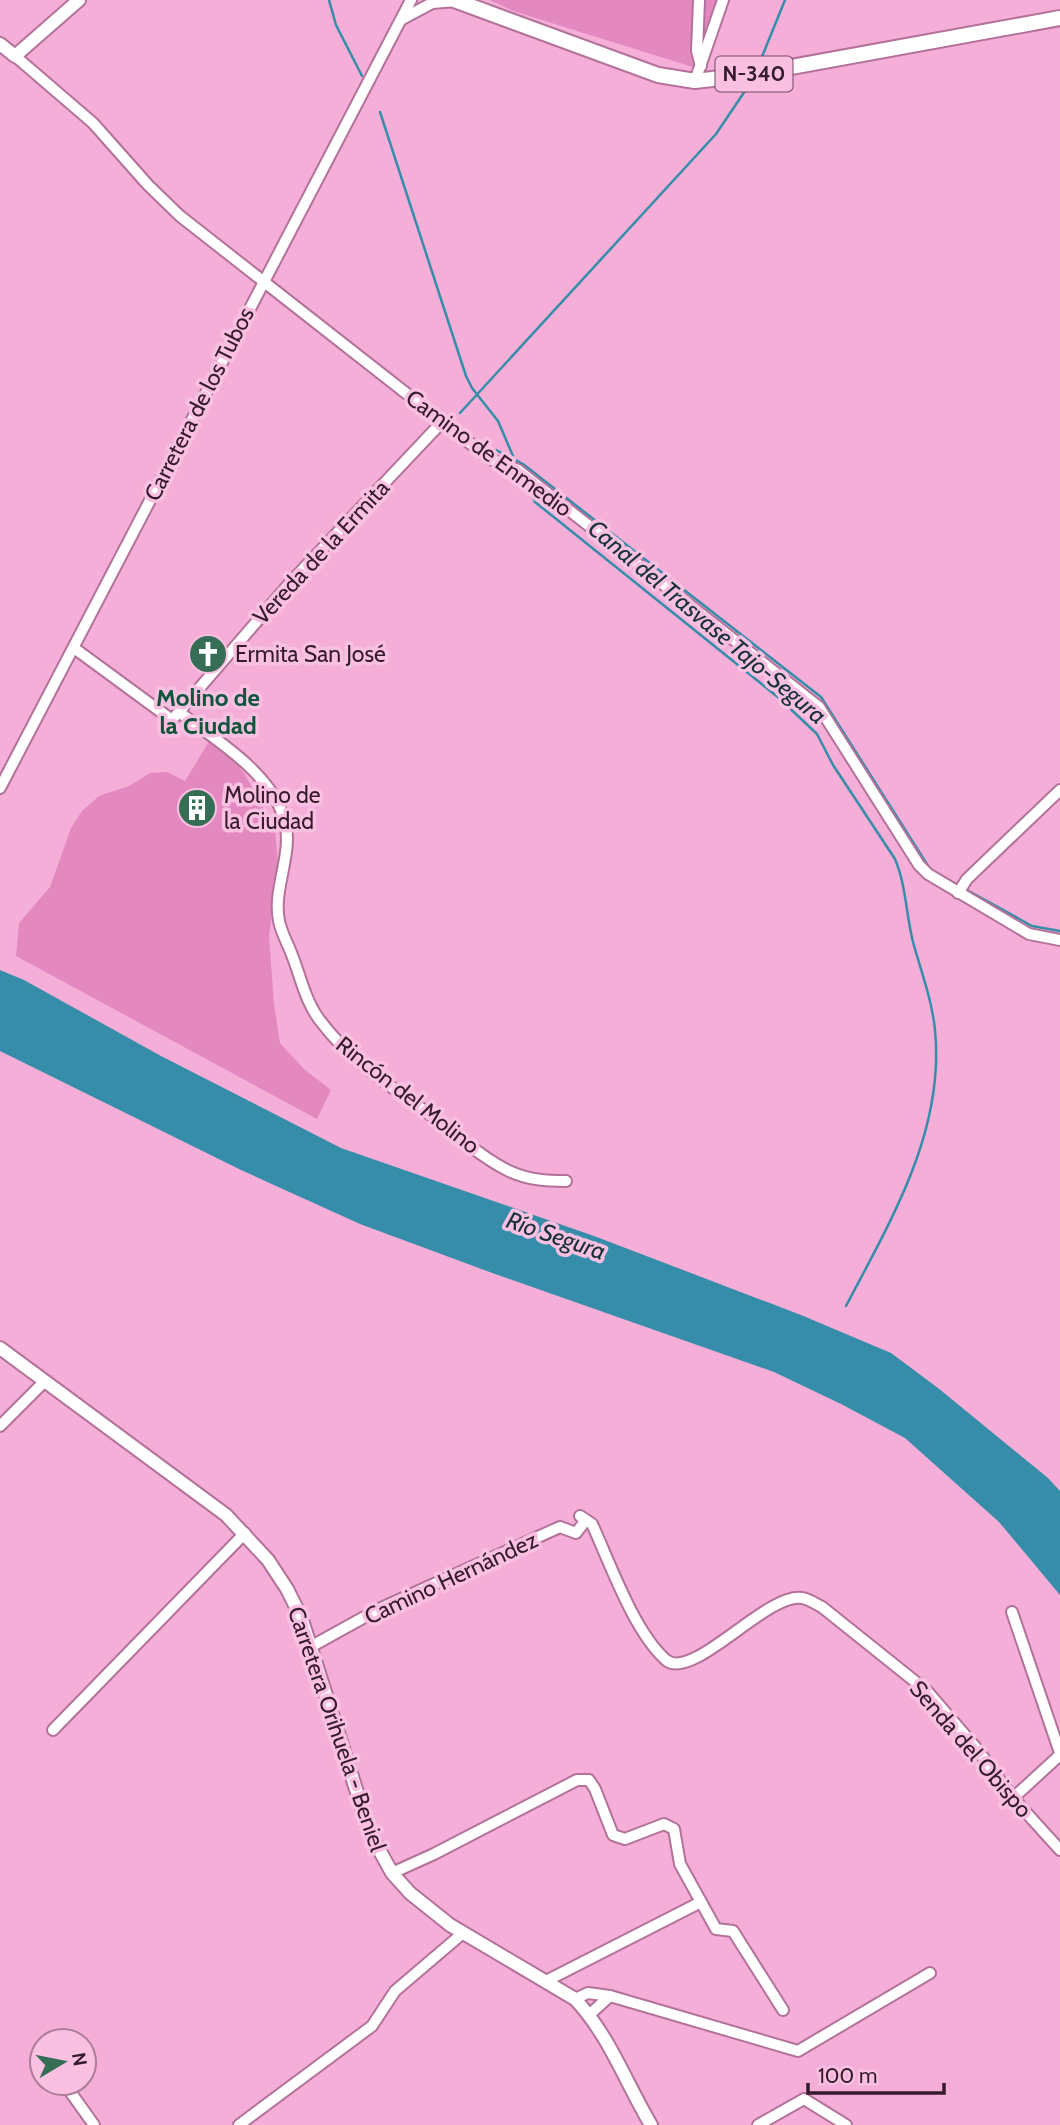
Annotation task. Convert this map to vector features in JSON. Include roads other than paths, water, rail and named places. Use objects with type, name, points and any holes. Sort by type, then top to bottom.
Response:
[{"type":"highway","name":"N-340","points":[[455,1],[640,69],[695,81],[747,75],[1060,18]]},
{"type":"main road","points":[[15,56],[79,0]]},
{"type":"main road","name":"Camino de Enmedio","points":[[0,44],[15,56]]},
{"type":"main road","name":"Carretera Orihuela - Beniel","points":[[0,1348],[216,1507],[245,1533],[268,1560],[287,1589],[312,1646],[361,1808],[370,1833],[392,1873],[410,1893],[463,1933],[575,1999],[590,2014],[651,2125]]},
{"type":"street","name":"Carretera de los Tubos","points":[[400,20],[403,0]]},
{"type":"street","name":"Carretera de los Tubos","points":[[0,788],[411,0]]},
{"type":"street","points":[[699,0],[697,51],[701,66]]},
{"type":"street","points":[[695,81],[723,0]]},
{"type":"street","points":[[400,20],[432,3],[455,1]]},
{"type":"street","name":"Camino de Enmedio","points":[[15,56],[93,123],[148,186],[172,208],[262,282],[490,459],[518,470],[819,707],[919,865],[938,882],[1029,934],[1060,940]]},
{"type":"street","name":"Vereda de la Ermita","points":[[179,712],[289,584],[442,422]]},
{"type":"street","points":[[74,648],[172,720],[179,712]]},
{"type":"street","name":"Rincón del Molino","points":[[179,712],[251,768],[274,797],[284,816],[286,861],[278,900],[279,921],[305,993],[321,1023],[386,1083],[499,1165],[525,1177],[566,1181]]},
{"type":"street","points":[[958,892],[967,879],[1060,790]]},
{"type":"street","points":[[0,1426],[44,1382]]},
{"type":"street","name":"Camino Hernández","points":[[312,1646],[379,1609],[560,1527],[576,1533],[583,1518]]},
{"type":"street","name":"Senda del Obispo","points":[[583,1518],[592,1524],[650,1642],[668,1662],[682,1664],[700,1655],[787,1600],[802,1598],[822,1607],[927,1691],[977,1749],[1013,1798],[1060,1850]]},
{"type":"street","points":[[53,1730],[245,1533]]},
{"type":"street","points":[[1012,1612],[1060,1754],[1013,1798]]},
{"type":"street","points":[[392,1873],[435,1854],[577,1780],[589,1780],[613,1835],[625,1839],[664,1824],[674,1829],[680,1864],[716,1929],[733,1931],[783,2010]]},
{"type":"street","points":[[546,1981],[701,1902]]},
{"type":"street","points":[[239,2125],[372,2026],[395,1991],[463,1933]]},
{"type":"street","points":[[575,1999],[588,1993],[610,1996],[798,2051],[930,1973]]},
{"type":"street","points":[[590,2014],[610,1996]]},
{"type":"street","points":[[74,2097],[94,2125]]},
{"type":"street","points":[[758,2125],[804,2099],[846,2125]]},
{"type":"water","name":"Río Segura","points":[[0,970],[24,980],[161,1056],[341,1148],[594,1236],[801,1315],[891,1353],[938,1388],[1048,1478],[1060,1491],[1060,1595],[999,1522],[905,1438],[841,1404],[774,1372],[360,1224],[241,1170],[0,1051]]},
{"type":"waterway","name":"Canal del Trasvase Tajo-Segura","points":[[329,0],[336,25],[362,76]]},
{"type":"waterway","points":[[759,64],[785,0]]},
{"type":"waterway","points":[[460,413],[716,134],[751,82]]},
{"type":"waterway","name":"Canal del Trasvase Tajo-Segura","points":[[380,112],[466,376],[498,421],[513,456]]},
{"type":"waterway","name":"Canal del Trasvase Tajo-Segura","points":[[496,450],[523,464],[821,697],[930,869]]},
{"type":"waterway","name":"Canal del Trasvase Tajo-Segura","points":[[527,485],[535,502],[779,698],[817,734],[833,765],[895,859],[935,1030],[936,1067],[932,1104],[923,1139],[897,1208],[846,1306]]},
{"type":"waterway","name":"Canal del Trasvase Tajo-Segura","points":[[939,875],[957,885]]},
{"type":"waterway","name":"Canal del Trasvase Tajo-Segura","points":[[967,890],[1032,926],[1060,931]]},
{"type":"place","name":"Ermita San José","points":[[208,654]]},
{"type":"place","name":"Molino de la Ciudad","points":[[197,808]]},
{"type":"district","name":"Molino de la Ciudad","points":[[208,712]]}]
